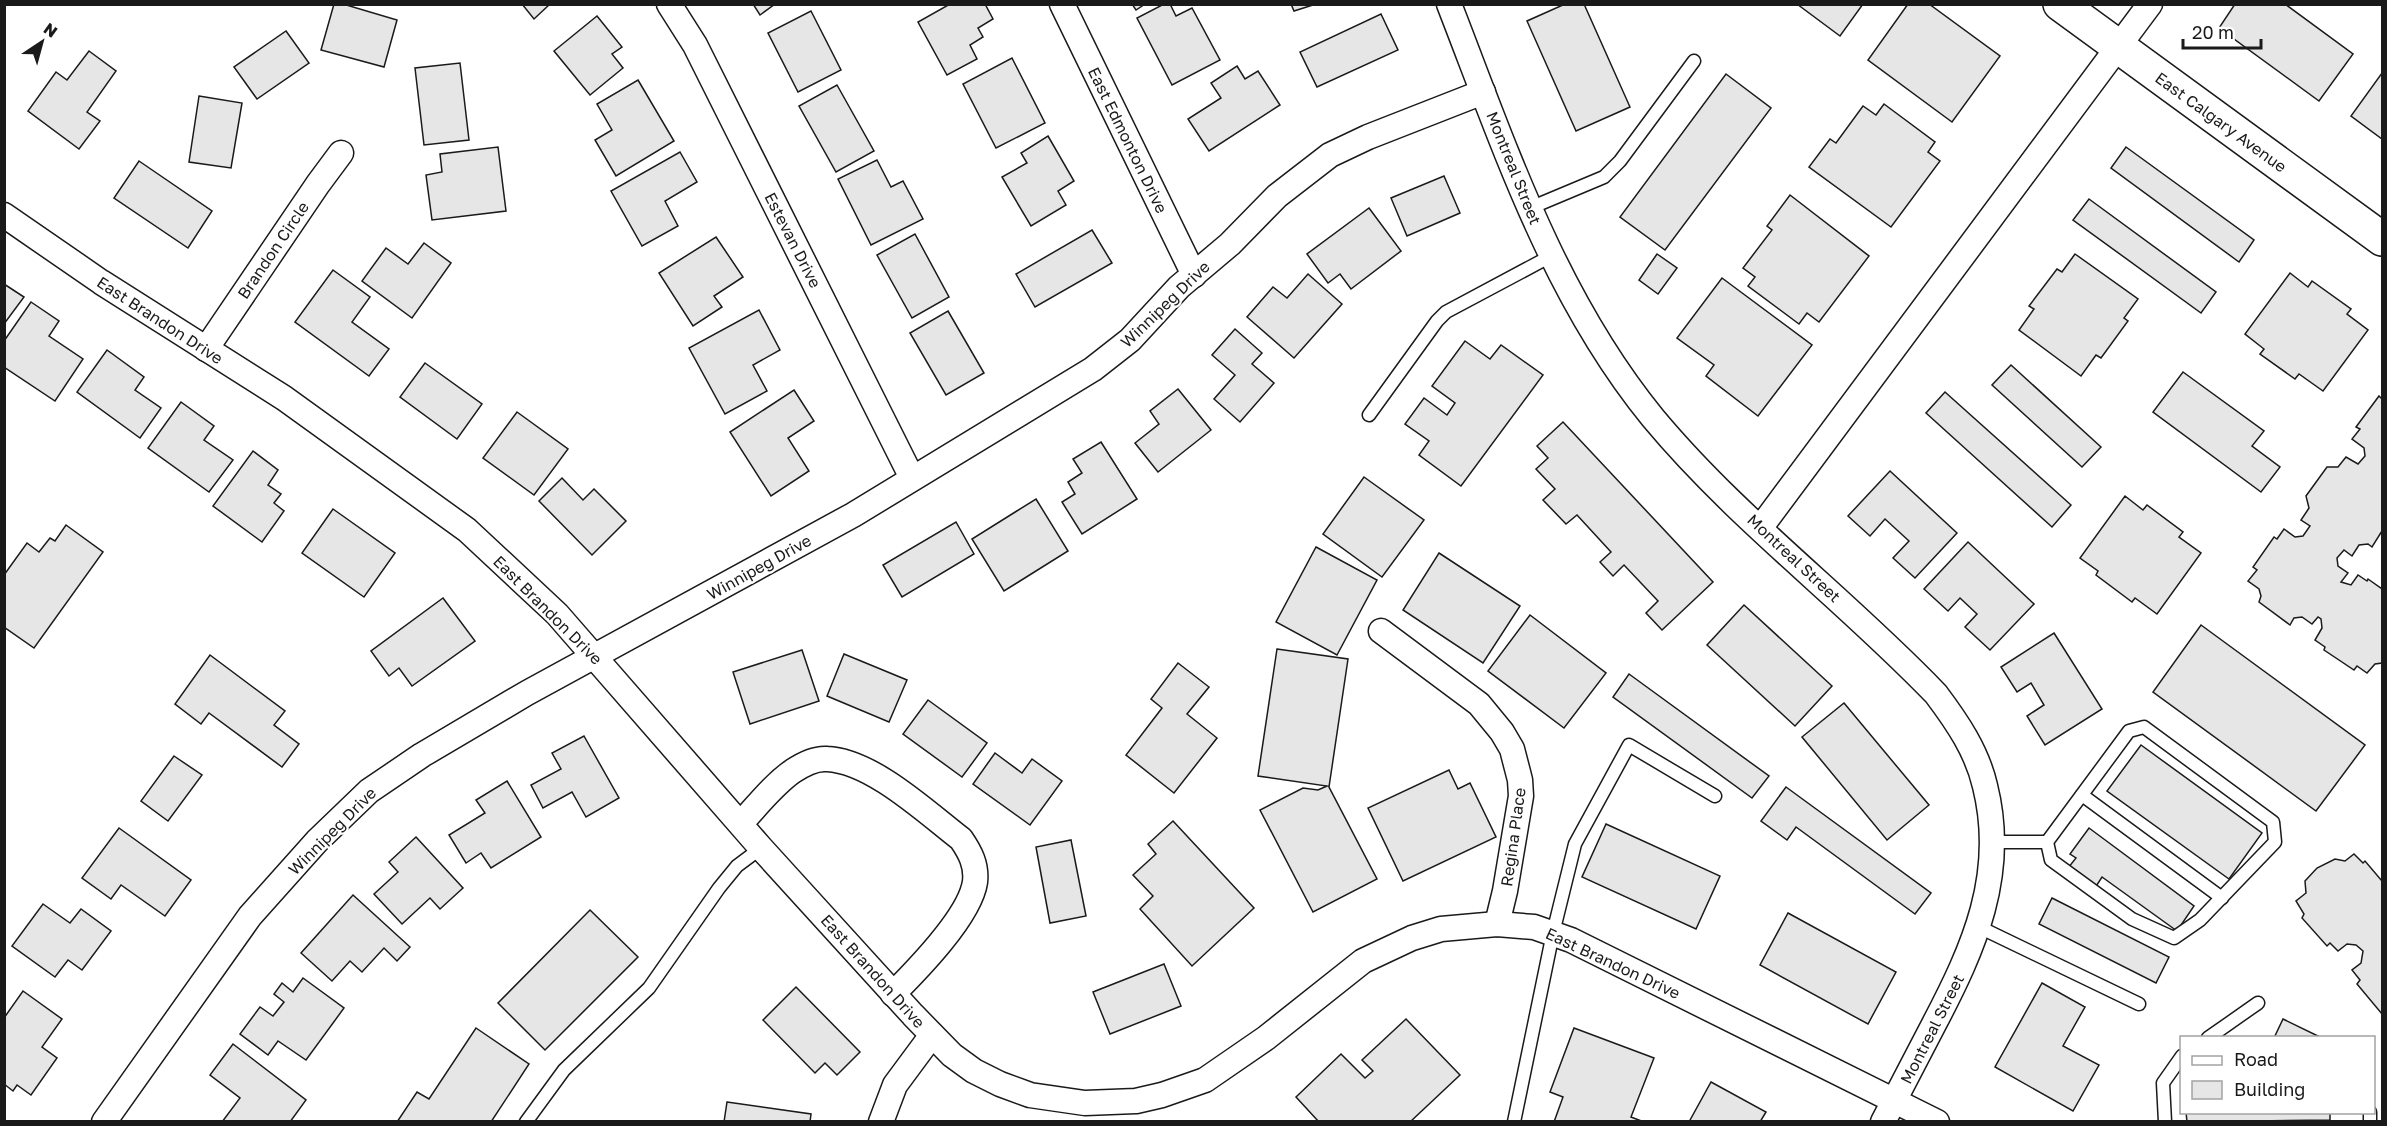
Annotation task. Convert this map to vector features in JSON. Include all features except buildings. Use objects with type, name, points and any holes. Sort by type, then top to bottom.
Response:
[{"type":"street","name":"Estevan Drive","points":[[669,4],[695,45],[912,478]]},
{"type":"street","name":"East Edmonton Drive","points":[[1062,4],[1194,275]]},
{"type":"street","name":"Montreal Street","points":[[1449,4],[1551,256],[1599,344],[1633,391],[1684,452],[1936,694],[1955,719],[1972,749],[1982,776],[1990,812],[1992,842],[1988,891],[1980,927],[1964,968],[1889,1111]]},
{"type":"street","name":"East Calgary Avenue","points":[[2060,4],[2382,239]]},
{"type":"street","points":[[1761,527],[2150,4]]},
{"type":"street","name":"Winnipeg Drive","points":[[104,1122],[250,916],[317,841],[369,791],[422,755],[595,656],[853,515],[1093,369],[1130,340],[1179,287],[1230,244],[1277,196],[1330,155],[1368,136],[1483,92]]},
{"type":"street","name":"Brandon Circle","points":[[206,349],[318,184],[342,153]]},
{"type":"street","name":"East Brandon Drive","points":[[4,215],[101,282],[284,398],[467,530],[557,614],[761,848],[932,1035],[974,1071],[1000,1084],[1030,1095],[1138,1111],[1173,1092],[1205,1080],[1266,1038],[1342,976],[1387,948],[1441,929],[1516,924],[1553,933],[1889,1111],[1937,1122]]},
{"type":"street","name":"Regina Place","points":[[1381,631],[1479,704],[1502,732],[1512,749],[1519,772],[1521,796],[1506,891],[1497,924]]},
{"type":"street","points":[[741,824],[793,771],[825,758],[846,762],[879,778],[961,838],[975,866],[975,882],[970,897],[922,965],[893,994]]},
{"type":"street","points":[[882,1122],[895,1085],[932,1035]]},
{"type":"lane","points":[[1530,208],[1604,177],[1620,161],[1694,61]]},
{"type":"lane","points":[[1369,415],[1437,321],[1446,312],[1551,256]]},
{"type":"lane","points":[[2144,727],[2273,822],[2275,843],[2200,920],[2174,938],[2132,919],[2051,860],[2047,842],[2082,795],[2129,731],[2144,727]]},
{"type":"lane","points":[[1514,1122],[1553,933],[1575,844],[1629,745],[1715,796]]},
{"type":"lane","points":[[2082,795],[2222,898]]},
{"type":"lane","points":[[1992,842],[2047,842]]},
{"type":"lane","points":[[526,1122],[564,1070],[649,988],[719,888],[738,866],[761,848]]},
{"type":"lane","points":[[1980,927],[2139,1004]]},
{"type":"lane","points":[[2211,1036],[2258,1003]]},
{"type":"lane","points":[[2165,1122],[2163,1083],[2180,1058]]}]
